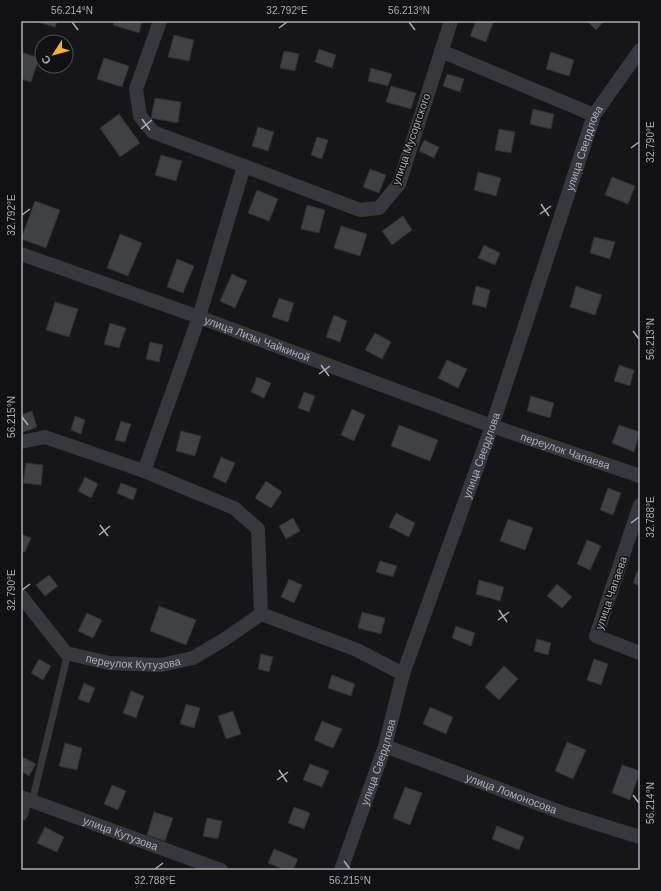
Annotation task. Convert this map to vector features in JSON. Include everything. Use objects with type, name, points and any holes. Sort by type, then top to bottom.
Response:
[{"type":"street","name":"улица Мусоргского","points":[[160,21],[136,89],[140,116],[153,132],[360,210],[379,208],[399,184],[451,21]]},
{"type":"street","name":"улица Свердлова","points":[[340,870],[385,746],[403,674],[492,426],[594,115],[640,50]]},
{"type":"street","points":[[441,51],[594,115]]},
{"type":"street","points":[[144,471],[199,317],[244,166]]},
{"type":"street","name":"улица Лизы Чайкиной","points":[[21,254],[199,317],[492,426]]},
{"type":"street","name":"переулок Чапаева","points":[[492,426],[640,476]]},
{"type":"street","points":[[21,442],[45,437],[144,471],[234,508],[258,529],[261,614],[357,650],[403,674]]},
{"type":"street","name":"улица Чапаева","points":[[640,506],[596,636],[640,653]]},
{"type":"street","points":[[21,596],[68,654]]},
{"type":"street","name":"переулок Кутузова","points":[[68,654],[109,663],[161,665],[193,658],[225,639],[261,614]]},
{"type":"street","name":"улица Ломоносова","points":[[385,746],[566,814],[640,838]]},
{"type":"street","points":[[21,814],[26,800]]},
{"type":"street","name":"улица Кутузова","points":[[26,800],[221,870]]},
{"type":"lane","points":[[26,800],[68,654]]},
{"type":"building","points":[[34,21],[57,21],[55,27]]},
{"type":"building","points":[[114,21],[142,21],[139,33],[113,25]]},
{"type":"building","points":[[476,21],[488,21],[493,23],[486,42],[470,36]]},
{"type":"building","points":[[587,21],[604,21],[596,30]]},
{"type":"building","points":[[174,35],[194,40],[189,61],[168,57]]},
{"type":"building","points":[[319,49],[336,55],[332,68],[315,62]]},
{"type":"building","points":[[284,51],[299,54],[295,71],[280,68]]},
{"type":"building","points":[[21,52],[34,56],[34,73],[31,82],[21,79]]},
{"type":"building","points":[[551,52],[574,60],[569,76],[546,69]]},
{"type":"building","points":[[104,58],[129,66],[122,87],[97,79]]},
{"type":"building","points":[[371,68],[392,74],[388,86],[368,81]]},
{"type":"building","points":[[447,74],[464,79],[460,92],[443,86]]},
{"type":"building","points":[[391,86],[416,93],[411,109],[386,102]]},
{"type":"building","points":[[155,98],[181,102],[178,123],[151,118]]},
{"type":"building","points":[[533,109],[554,114],[551,129],[530,124]]},
{"type":"building","points":[[119,114],[140,143],[120,157],[100,128]]},
{"type":"building","points":[[258,127],[274,132],[268,151],[252,146]]},
{"type":"building","points":[[499,129],[515,132],[511,153],[495,150]]},
{"type":"building","points":[[317,137],[328,140],[322,159],[311,155]]},
{"type":"building","points":[[424,140],[439,147],[434,158],[419,151]]},
{"type":"building","points":[[161,155],[182,161],[176,181],[155,175]]},
{"type":"building","points":[[370,169],[386,175],[379,193],[363,187]]},
{"type":"building","points":[[478,172],[501,178],[496,196],[474,190]]},
{"type":"building","points":[[612,177],[635,186],[628,204],[605,195]]},
{"type":"building","points":[[257,190],[278,199],[269,221],[248,213]]},
{"type":"building","points":[[35,201],[60,210],[46,248],[21,239]]},
{"type":"building","points":[[307,205],[325,210],[319,233],[301,229]]},
{"type":"building","points":[[403,216],[412,230],[392,245],[382,231]]},
{"type":"building","points":[[341,226],[367,234],[360,256],[334,248]]},
{"type":"building","points":[[120,234],[142,243],[128,276],[107,268]]},
{"type":"building","points":[[594,237],[615,242],[610,259],[590,253]]},
{"type":"building","points":[[484,245],[500,253],[495,265],[478,258]]},
{"type":"building","points":[[177,259],[194,266],[183,293],[167,287]]},
{"type":"building","points":[[232,274],[247,281],[235,308],[220,301]]},
{"type":"building","points":[[476,286],[490,290],[486,308],[472,304]]},
{"type":"building","points":[[576,286],[602,295],[595,315],[570,307]]},
{"type":"building","points":[[279,298],[294,303],[288,322],[272,317]]},
{"type":"building","points":[[55,302],[78,309],[69,337],[46,330]]},
{"type":"building","points":[[334,315],[347,321],[340,342],[326,337]]},
{"type":"building","points":[[110,323],[126,328],[119,348],[104,344]]},
{"type":"building","points":[[375,333],[391,342],[382,359],[365,350]]},
{"type":"building","points":[[150,342],[163,345],[159,362],[146,359]]},
{"type":"building","points":[[447,360],[467,369],[458,388],[438,378]]},
{"type":"building","points":[[619,365],[634,370],[630,386],[614,381]]},
{"type":"building","points":[[257,377],[271,383],[264,398],[251,392]]},
{"type":"building","points":[[304,392],[315,396],[309,412],[298,408]]},
{"type":"building","points":[[531,396],[554,403],[550,418],[527,411]]},
{"type":"building","points":[[352,409],[365,415],[354,441],[341,435]]},
{"type":"building","points":[[32,411],[37,427],[21,433],[21,415]]},
{"type":"building","points":[[75,416],[85,420],[81,434],[71,430]]},
{"type":"building","points":[[121,421],[131,424],[125,442],[115,440]]},
{"type":"building","points":[[399,425],[438,440],[430,461],[391,446]]},
{"type":"building","points":[[619,425],[640,432],[634,452],[612,443]]},
{"type":"building","points":[[181,431],[201,436],[195,456],[176,451]]},
{"type":"building","points":[[221,457],[235,463],[226,483],[213,477]]},
{"type":"building","points":[[26,463],[43,465],[41,485],[23,483]]},
{"type":"building","points":[[85,477],[98,484],[91,498],[78,491]]},
{"type":"building","points":[[266,481],[282,492],[271,508],[255,498]]},
{"type":"building","points":[[121,483],[137,489],[133,500],[117,493]]},
{"type":"building","points":[[608,488],[621,493],[613,515],[600,510]]},
{"type":"building","points":[[396,513],[415,523],[409,537],[389,527]]},
{"type":"building","points":[[293,518],[300,531],[286,539],[279,526]]},
{"type":"building","points":[[508,519],[533,528],[525,550],[500,541]]},
{"type":"building","points":[[21,534],[31,538],[25,552],[21,551]]},
{"type":"building","points":[[587,540],[601,546],[590,570],[577,564]]},
{"type":"building","points":[[380,561],[397,566],[393,577],[376,572]]},
{"type":"building","points":[[638,570],[640,570],[640,586],[633,583]]},
{"type":"building","points":[[49,575],[58,586],[45,596],[36,585]]},
{"type":"building","points":[[289,579],[302,585],[294,603],[281,597]]},
{"type":"building","points":[[479,580],[504,587],[500,601],[476,594]]},
{"type":"building","points":[[557,584],[572,597],[562,608],[547,596]]},
{"type":"building","points":[[159,606],[196,620],[186,645],[150,631]]},
{"type":"building","points":[[362,612],[385,618],[381,634],[358,628]]},
{"type":"building","points":[[87,613],[102,620],[93,638],[78,631]]},
{"type":"building","points":[[456,626],[475,633],[471,646],[452,638]]},
{"type":"building","points":[[537,639],[551,643],[548,655],[534,651]]},
{"type":"building","points":[[261,654],[273,657],[269,672],[258,669]]},
{"type":"building","points":[[39,659],[51,666],[43,680],[31,673]]},
{"type":"building","points":[[594,659],[608,664],[601,685],[587,680]]},
{"type":"building","points":[[504,666],[518,679],[499,700],[485,687]]},
{"type":"building","points":[[332,675],[355,684],[351,696],[328,688]]},
{"type":"building","points":[[84,683],[95,688],[89,703],[78,699]]},
{"type":"building","points":[[131,691],[144,696],[136,718],[123,713]]},
{"type":"building","points":[[186,704],[200,708],[194,728],[180,724]]},
{"type":"building","points":[[430,707],[453,717],[446,734],[423,724]]},
{"type":"building","points":[[233,711],[241,734],[226,739],[218,716]]},
{"type":"building","points":[[322,721],[342,729],[333,748],[314,740]]},
{"type":"building","points":[[567,742],[586,750],[573,779],[555,771]]},
{"type":"building","points":[[65,743],[82,748],[77,770],[59,766]]},
{"type":"building","points":[[22,757],[36,764],[29,776],[21,771]]},
{"type":"building","points":[[310,764],[329,771],[322,787],[303,780]]},
{"type":"building","points":[[622,765],[640,771],[630,800],[612,793]]},
{"type":"building","points":[[112,785],[126,791],[118,810],[104,804]]},
{"type":"building","points":[[405,787],[422,793],[410,825],[393,818]]},
{"type":"building","points":[[294,807],[310,813],[304,829],[288,823]]},
{"type":"building","points":[[154,812],[173,818],[165,841],[147,835]]},
{"type":"building","points":[[207,818],[222,821],[218,839],[203,836]]},
{"type":"building","points":[[497,826],[524,837],[519,850],[492,839]]},
{"type":"building","points":[[45,827],[64,837],[57,852],[37,843]]},
{"type":"building","points":[[274,849],[298,859],[293,870],[285,870],[268,863]]}]
